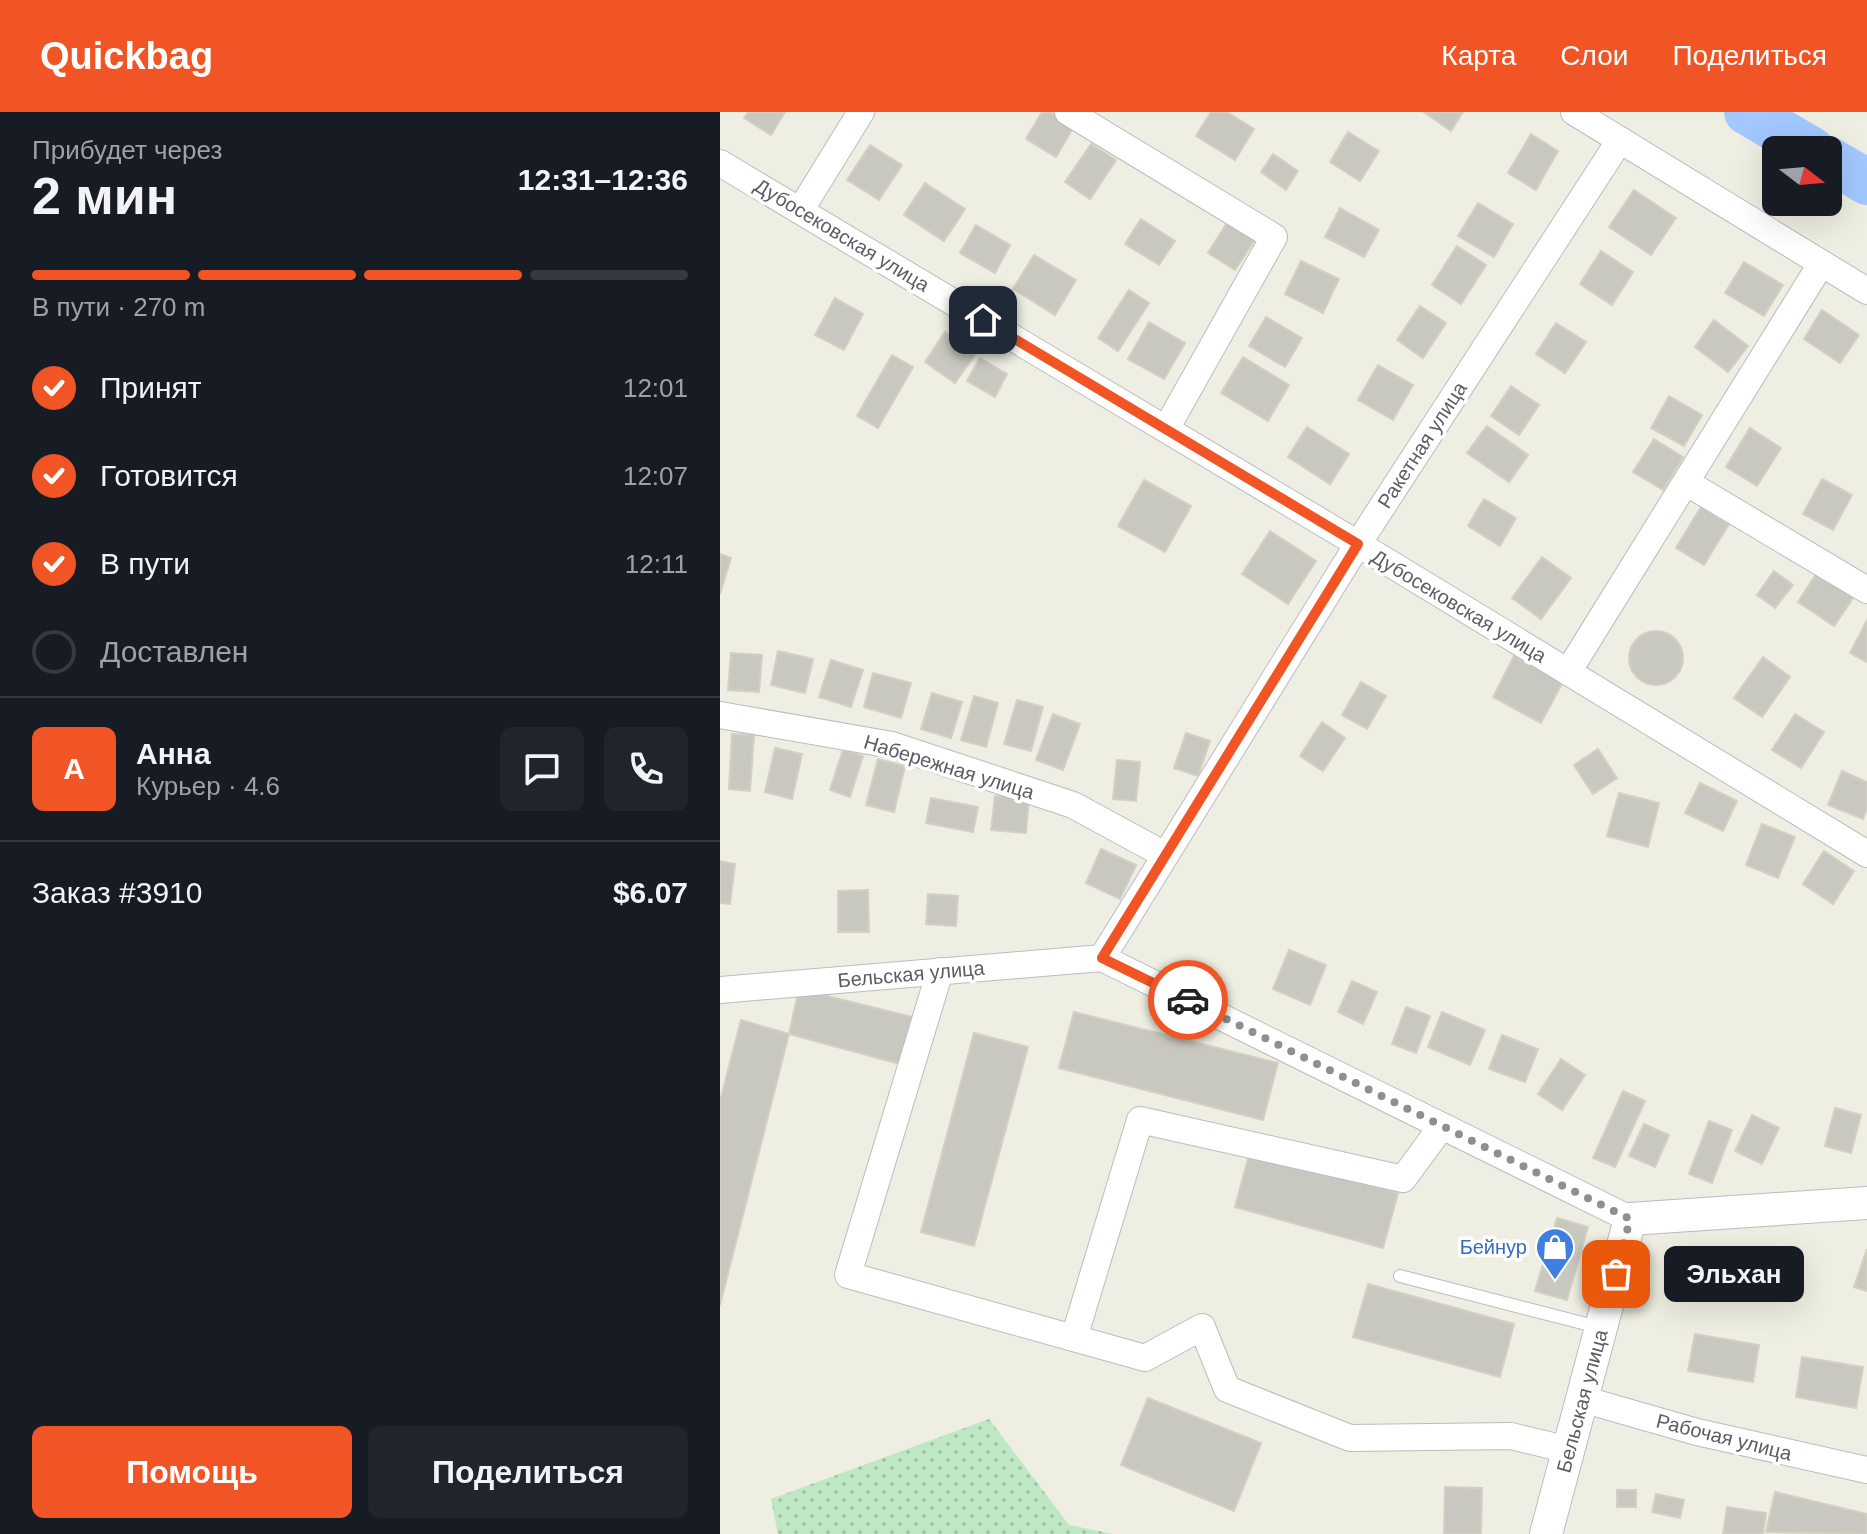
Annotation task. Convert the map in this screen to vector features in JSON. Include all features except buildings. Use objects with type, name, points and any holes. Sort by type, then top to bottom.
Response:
[{"type":"street","points":[[800,211],[861,112]]},
{"type":"street","points":[[1068,112],[1274,237],[1166,429]]},
{"type":"street","points":[[1574,112],[1867,291]]},
{"type":"street","name":"Ракетная улица","points":[[1102,958],[1358,544],[1620,140]]},
{"type":"street","name":"Дубосековская улица","points":[[720,163],[1358,544],[1867,854]]},
{"type":"street","points":[[1568,672],[1821,264]]},
{"type":"street","points":[[1687,483],[1867,590]]},
{"type":"street","name":"Набережная улица","points":[[720,715],[892,745],[1073,805],[1165,855]]},
{"type":"street","points":[[1102,958],[1630,1219],[1867,1203]]},
{"type":"street","name":"Бельская улица","points":[[720,990],[1102,958]]},
{"type":"street","points":[[940,971],[848,1275],[1145,1358],[1202,1327],[1227,1389],[1350,1438],[1511,1436],[1569,1450]]},
{"type":"street","points":[[1074,1338],[1140,1120],[1403,1179],[1442,1126]]},
{"type":"street","name":"Бельская улица","points":[[1546,1534],[1630,1219]]},
{"type":"street","name":"Рабочая улица","points":[[1582,1399],[1697,1432],[1867,1470]]},
{"type":"lane","points":[[1400,1276],[1601,1328]]},
{"type":"green space","points":[[989,1419],[1069,1525],[1113,1534],[778,1534],[771,1499]]},
{"type":"waterway","points":[[1747,112],[1788,136]]},
{"type":"waterway","points":[[1842,167],[1867,182]]},
{"type":"way so far","points":[[1188,1000],[1630,1219],[1616,1274]]},
{"type":"place","name":"Эльхан","points":[[1616,1274]]},
{"type":"place","name":"Бейнур","points":[[1555,1281]]},
{"type":"route","points":[[983,320],[1358,544],[1102,958],[1188,1000]]}]
